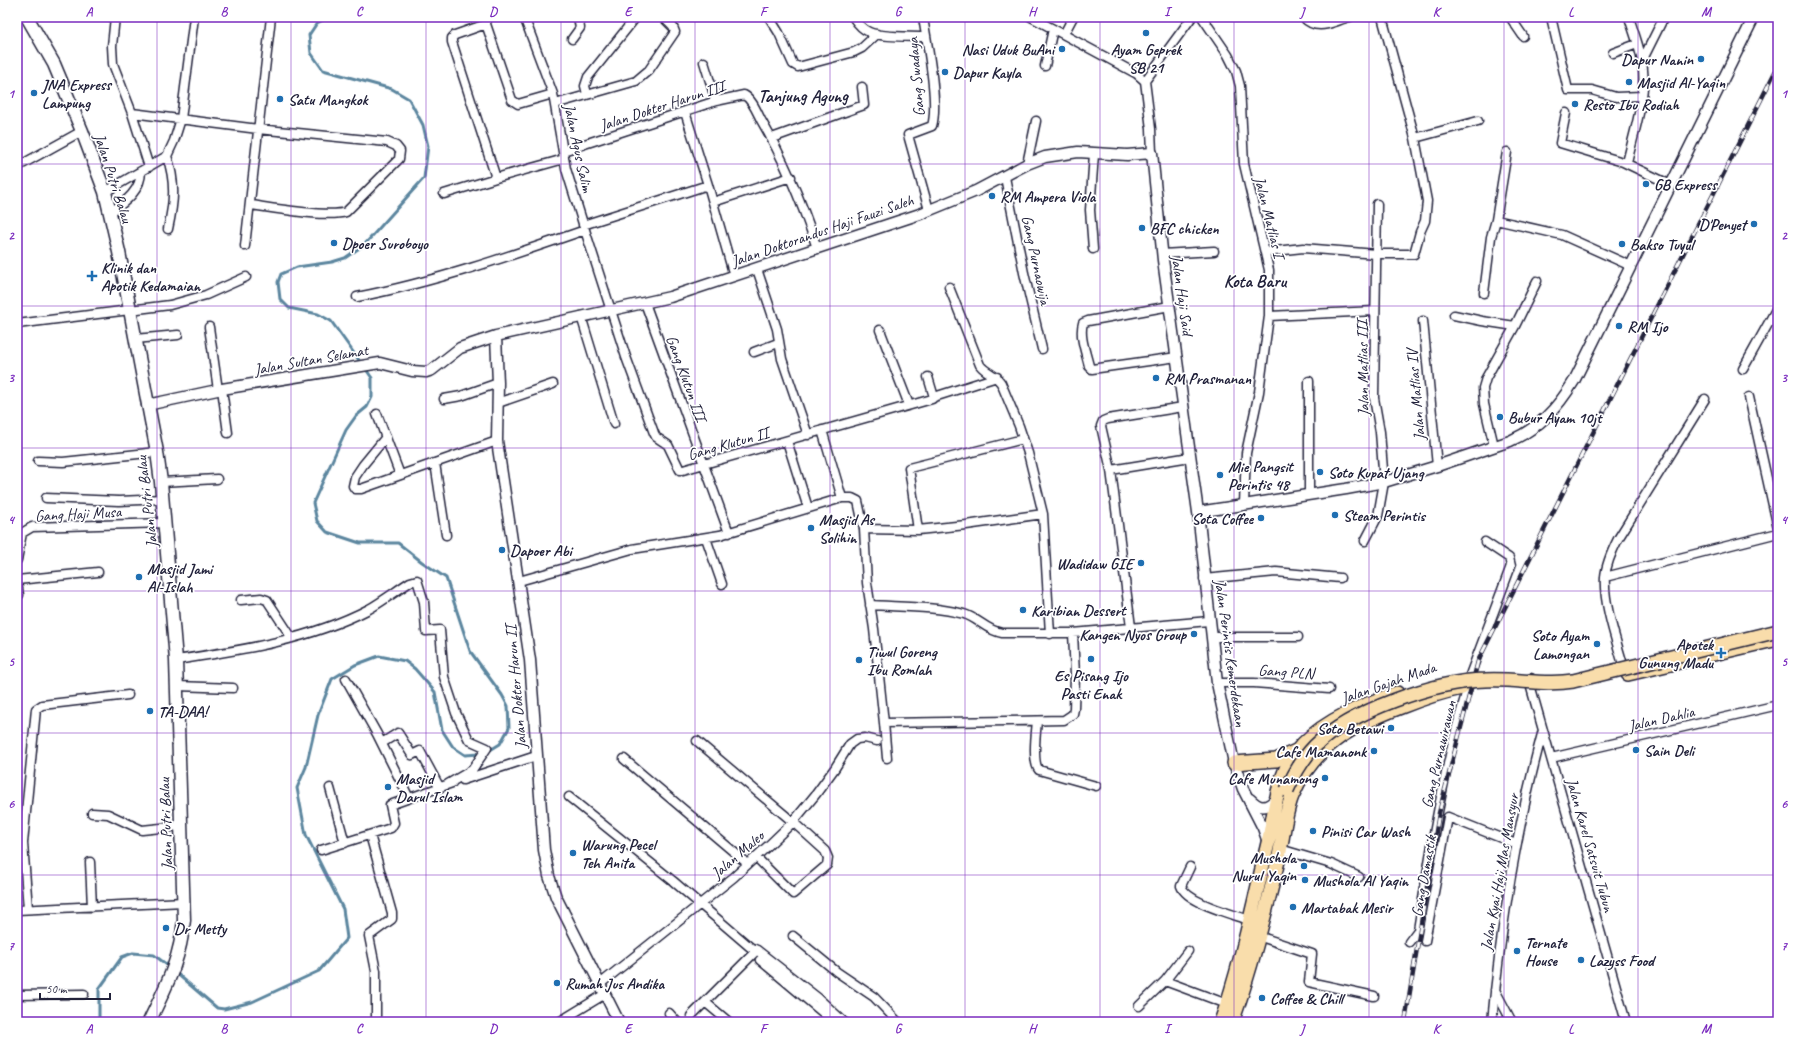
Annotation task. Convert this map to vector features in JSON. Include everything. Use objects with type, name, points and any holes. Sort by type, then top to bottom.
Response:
[{"type":"main road","name":"Jalan Putri Balau","points":[[27,17],[54,64],[82,131],[105,192],[162,482],[176,660],[180,826],[184,902],[182,940],[179,955],[170,979],[148,1022]]},
{"type":"main road","name":"Jalan Gajah Mada","points":[[1220,1022],[1227,1004],[1268,842],[1283,794],[1283,774],[1296,751],[1335,720],[1363,706],[1427,684],[1469,681],[1497,685],[1531,682],[1568,688],[1624,669],[1778,626]]},
{"type":"main road","points":[[1289,806],[1283,794],[1306,756],[1325,737],[1360,716],[1409,696],[1448,685],[1477,680],[1556,683],[1573,681],[1778,631]]},
{"type":"main road","name":"Jalan Gajah Mada","points":[[1624,669],[1778,639]]},
{"type":"main road","name":"Jalan Gajah Mada","points":[[1232,1022],[1250,969],[1280,849],[1289,806],[1299,782],[1319,754],[1340,736],[1363,722],[1469,681]]},
{"type":"main road","points":[[1307,741],[1319,754]]},
{"type":"main road","points":[[1234,763],[1276,760],[1296,751]]},
{"type":"street","points":[[110,213],[126,201],[138,187],[145,169],[132,113],[113,64],[112,46],[115,17]]},
{"type":"street","points":[[105,192],[167,156],[174,141],[180,119],[194,17]]},
{"type":"street","points":[[245,246],[251,205],[271,17]]},
{"type":"street","name":"Jalan Agus Salim","points":[[524,17],[553,94],[564,155],[584,227],[611,309]]},
{"type":"street","points":[[572,39],[580,28],[578,17]]},
{"type":"street","points":[[587,94],[585,86],[588,77],[636,17]]},
{"type":"street","points":[[555,104],[587,94],[602,92],[636,81],[650,70],[675,32],[673,27],[663,17]]},
{"type":"street","points":[[769,17],[779,33],[793,64],[798,67],[854,52],[862,48],[876,34]]},
{"type":"street","points":[[853,17],[868,32],[876,34],[926,37]]},
{"type":"street","name":"Gang Swadaya","points":[[923,17],[933,85],[934,118],[932,126],[908,135],[929,210]]},
{"type":"street","points":[[1031,17],[1137,74],[1145,81],[1192,17]]},
{"type":"street","points":[[1064,34],[1074,17]]},
{"type":"street","name":"Jalan Matlias I","points":[[1202,17],[1228,55],[1236,71],[1240,86],[1244,164],[1247,182],[1266,252],[1270,282],[1269,316],[1259,392],[1246,454],[1244,504]]},
{"type":"street","points":[[1303,17],[1315,26],[1350,17]]},
{"type":"street","points":[[1266,252],[1303,248],[1376,254],[1414,254],[1420,232],[1425,221],[1427,201],[1415,138],[1382,17]]},
{"type":"street","points":[[1510,17],[1523,36]]},
{"type":"street","points":[[1551,17],[1568,90],[1592,90],[1616,97],[1642,96]]},
{"type":"street","points":[[1628,163],[1642,96],[1644,79],[1642,61],[1629,17]]},
{"type":"street","points":[[1642,61],[1664,17]]},
{"type":"street","points":[[1198,512],[1384,482],[1437,466],[1526,434],[1544,419],[1559,403],[1574,381],[1671,185],[1751,18]]},
{"type":"street","points":[[496,178],[452,38],[455,35],[486,21],[512,100],[518,104],[553,94]]},
{"type":"street","points":[[1045,66],[1053,29]]},
{"type":"street","points":[[1613,53],[1637,44]]},
{"type":"street","points":[[704,62],[716,101]]},
{"type":"street","name":"Jalan Haji Said","points":[[1145,81],[1162,254],[1198,512]]},
{"type":"street","points":[[772,138],[863,106],[865,104],[862,87]]},
{"type":"street","name":"Jalan Dokter Harun III","points":[[444,194],[564,155],[716,101],[740,95],[747,97],[772,138],[791,176],[804,208],[817,248]]},
{"type":"street","points":[[684,112],[708,185],[734,276]]},
{"type":"street","points":[[132,113],[258,129],[387,142],[396,146],[400,151],[400,156],[352,208],[342,213],[301,212],[251,205]]},
{"type":"street","points":[[1566,113],[1560,143],[1628,163],[1671,185]]},
{"type":"street","points":[[1027,164],[1036,121]]},
{"type":"street","points":[[1415,138],[1478,121]]},
{"type":"street","points":[[17,167],[82,131]]},
{"type":"street","name":"Jalan Doktorandus Haji Fauzi Saleh","points":[[496,336],[611,309],[670,298],[929,210],[976,192],[1027,164],[1045,157],[1078,152],[1127,155],[1152,153]]},
{"type":"street","points":[[1484,293],[1491,237],[1496,220],[1507,152]]},
{"type":"street","points":[[1093,249],[1090,210],[1094,154]]},
{"type":"street","points":[[167,156],[174,182],[173,206],[168,229]]},
{"type":"street","points":[[713,202],[791,176]]},
{"type":"street","name":"Gang Purnaowija","points":[[1005,177],[1024,273],[1042,349]]},
{"type":"street","points":[[357,297],[389,291],[459,271],[708,185]]},
{"type":"street","name":"Jalan Matlias III","points":[[1365,541],[1378,516],[1384,482],[1380,432],[1374,398],[1376,204]]},
{"type":"street","points":[[1496,220],[1558,233],[1631,266]]},
{"type":"street","points":[[1162,254],[1214,251]]},
{"type":"street","points":[[757,269],[777,329],[778,344],[782,359],[808,435]]},
{"type":"street","points":[[17,324],[170,305],[206,294],[246,277]]},
{"type":"street","points":[[1494,446],[1484,404],[1483,388],[1486,378],[1515,326],[1537,281]]},
{"type":"street","points":[[949,287],[980,365],[984,370],[996,376],[1006,394],[1023,439],[1043,514],[1050,634]]},
{"type":"street","name":"Gang Klutun III","points":[[645,302],[705,463],[729,533]]},
{"type":"street","points":[[1170,306],[1088,321],[1083,323],[1083,340],[1089,366],[1092,369],[1177,357]]},
{"type":"street","points":[[1744,369],[1778,306]]},
{"type":"street","name":"Gang Klutun II","points":[[611,309],[626,357],[654,433],[656,437],[668,445],[681,470],[909,405],[996,376]]},
{"type":"street","points":[[1269,316],[1375,311]]},
{"type":"street","points":[[1454,315],[1515,326]]},
{"type":"street","points":[[581,316],[614,424]]},
{"type":"street","name":"Jalan Matlias IV","points":[[1423,321],[1437,466]]},
{"type":"street","points":[[209,327],[228,433]]},
{"type":"street","points":[[880,330],[909,405]]},
{"type":"street","points":[[134,339],[178,335]]},
{"type":"street","name":"Jalan Sultan Selamat","points":[[147,404],[380,363],[412,371],[426,372],[432,370],[460,348],[496,336]]},
{"type":"street","name":"Jalan Dokter Harun II","points":[[496,336],[498,383],[497,441],[530,660],[544,850],[549,876],[556,896],[619,1022]]},
{"type":"street","points":[[754,352],[778,344]]},
{"type":"street","points":[[928,377],[934,397]]},
{"type":"street","points":[[1309,381],[1309,494]]},
{"type":"street","points":[[444,399],[461,396],[498,383]]},
{"type":"street","points":[[498,403],[553,384]]},
{"type":"street","points":[[1749,397],[1778,528]]},
{"type":"street","points":[[1624,669],[1607,600],[1605,577],[1610,557],[1618,539],[1705,399]]},
{"type":"street","points":[[1131,627],[1111,470],[1101,426],[1103,421],[1108,419],[1183,407]]},
{"type":"street","points":[[377,414],[400,475]]},
{"type":"street","points":[[822,430],[842,498]]},
{"type":"street","points":[[386,437],[355,477],[353,486],[355,489],[358,490],[497,441]]},
{"type":"street","points":[[918,530],[909,468],[1023,439]]},
{"type":"street","points":[[787,440],[808,508]]},
{"type":"street","points":[[38,461],[63,462],[156,452]]},
{"type":"street","points":[[1111,470],[1190,457]]},
{"type":"street","points":[[435,463],[446,535]]},
{"type":"street","points":[[162,482],[217,479]]},
{"type":"street","points":[[46,498],[119,501],[163,499]]},
{"type":"street","points":[[519,581],[632,549],[729,533],[842,498],[852,498],[858,501],[864,529],[867,583],[887,758]]},
{"type":"street","name":"Jalan Perintis Kemerdekaan","points":[[1198,512],[1204,579],[1217,683],[1234,763],[1268,842]]},
{"type":"street","points":[[864,529],[918,530],[1043,514]]},
{"type":"street","name":"Gang Haji Musa","points":[[17,560],[22,533],[32,527],[165,522]]},
{"type":"street","points":[[1605,577],[1778,533]]},
{"type":"street","points":[[706,538],[722,584]]},
{"type":"street","name":"Gang Purnawirawan","points":[[1408,942],[1418,930],[1446,771],[1458,720],[1469,681],[1511,566],[1509,558],[1485,542]]},
{"type":"street","points":[[19,595],[17,580],[98,572]]},
{"type":"street","points":[[1204,579],[1276,572],[1340,578]]},
{"type":"street","points":[[176,660],[253,648],[316,631],[345,620],[370,608],[410,582],[417,580],[424,602],[426,631],[440,630],[444,677],[458,720],[469,740],[487,748],[472,770],[448,784],[390,804],[394,823],[391,828],[321,850]]},
{"type":"street","points":[[241,600],[261,598],[268,600],[292,638]]},
{"type":"street","points":[[870,606],[915,607],[957,612],[977,619],[996,632],[1050,634],[1073,633],[1210,621]]},
{"type":"street","points":[[884,723],[1064,720],[1073,714],[1075,682],[1073,633]]},
{"type":"street","points":[[1212,637],[1298,637]]},
{"type":"street","points":[[346,679],[382,743],[409,798]]},
{"type":"street","name":"Jalan Karel Satsuit Tubun","points":[[1531,682],[1626,1022]]},
{"type":"street","name":"Gang PLN","points":[[1217,683],[1254,683],[1329,689]]},
{"type":"street","points":[[177,686],[233,688]]},
{"type":"street","points":[[28,909],[23,843],[36,709],[42,705],[128,695]]},
{"type":"street","name":"Jalan Dahlia","points":[[1551,758],[1778,705]]},
{"type":"street","points":[[1037,721],[1036,767],[1039,770],[1096,786]]},
{"type":"street","name":"Jalan Kyai Haji Mas Mansyur","points":[[1492,1022],[1504,914],[1516,844],[1528,783],[1543,729]]},
{"type":"street","points":[[382,743],[398,733],[412,755],[420,751],[440,788]]},
{"type":"street","name":"Jalan Maleo","points":[[600,984],[756,857],[792,822],[835,768],[850,744],[857,739],[865,738],[877,741]]},
{"type":"street","points":[[697,741],[825,851],[828,858],[827,865],[793,894],[756,857]]},
{"type":"street","points":[[448,784],[536,756]]},
{"type":"street","points":[[624,759],[748,864]]},
{"type":"street","points":[[330,788],[345,843]]},
{"type":"street","points":[[1247,796],[1257,806],[1262,808],[1268,806],[1283,794]]},
{"type":"street","points":[[568,797],[673,881],[834,1022]]},
{"type":"street","points":[[92,813],[108,814],[142,830],[180,826]]},
{"type":"street","name":"Gang Damastik","points":[[1425,941],[1448,817],[1516,844]]},
{"type":"street","points":[[370,835],[392,913],[392,919],[370,934],[369,939],[373,951],[376,971],[376,1022]]},
{"type":"street","points":[[1280,849],[1331,864],[1359,877]]},
{"type":"street","points":[[90,862],[92,907]]},
{"type":"street","points":[[1190,867],[1181,886],[1183,890],[1192,897],[1215,908],[1249,920]]},
{"type":"street","points":[[17,910],[184,902]]},
{"type":"street","points":[[793,936],[831,968],[874,997],[898,1022]]},
{"type":"street","points":[[1258,936],[1312,954],[1309,982],[1374,996]]},
{"type":"street","points":[[691,1016],[753,950]]},
{"type":"street","points":[[753,950],[818,998],[844,1022]]},
{"type":"street","points":[[1139,1006],[1165,981],[1188,951]]},
{"type":"street","points":[[1165,981],[1227,1004]]},
{"type":"street","points":[[1495,990],[1512,1022]]},
{"type":"street","points":[[17,994],[84,994]]},
{"type":"street","points":[[559,1022],[605,994]]},
{"type":"street","points":[[705,1002],[729,1022]]},
{"type":"street","points":[[669,1013],[677,1022]]},
{"type":"waterway","points":[[329,17],[317,23],[309,35],[311,53],[323,70],[392,89],[409,99],[423,125],[428,146],[424,178],[365,244],[345,258],[332,262],[297,267],[281,274],[278,282],[280,299],[289,308],[318,314],[331,321],[361,363]]},
{"type":"waterway","points":[[365,368],[372,378],[372,397],[367,407],[356,416],[346,430],[313,503],[317,521],[327,532],[360,543],[398,543],[422,562],[446,578],[470,651],[502,695],[508,706],[509,728],[500,744],[487,752]]},
{"type":"waterway","points":[[175,972],[217,1008],[224,1009],[252,1002],[319,971],[347,938],[343,909],[306,835],[297,788],[306,767],[318,715],[332,679],[355,665],[379,656],[405,661],[415,669],[435,692],[442,730],[453,747],[465,755],[480,754]]},
{"type":"waterway","points":[[99,1022],[99,989],[122,957],[133,953],[154,955],[171,968]]},
{"type":"railway","points":[[1405,1022],[1439,813],[1478,661],[1778,66]]},
{"type":"place","name":"Ayam Geprek SB 21","points":[[1146,33]]},
{"type":"place","name":"Nasi Uduk BuAni","points":[[1062,49]]},
{"type":"place","name":"Dapur Nanin","points":[[1701,59]]},
{"type":"place","name":"Dapur Kayla","points":[[945,72]]},
{"type":"place","name":"Masjid Al-Yaqin","points":[[1629,82]]},
{"type":"place","name":"JNA Express Lampung","points":[[34,93]]},
{"type":"place","name":"Satu Mangkok","points":[[280,99]]},
{"type":"place","name":"Resto Ibu Rodiah","points":[[1575,104]]},
{"type":"place","name":"GB Express","points":[[1646,184]]},
{"type":"place","name":"RM Ampera Viola","points":[[992,196]]},
{"type":"place","name":"D'Penyet","points":[[1754,224]]},
{"type":"place","name":"BFC chicken","points":[[1142,228]]},
{"type":"place","name":"Dpoer Suroboyo","points":[[334,243]]},
{"type":"place","name":"Bakso Tuyul","points":[[1622,244]]},
{"type":"place","name":"Klinik dan Apotik Kedamaian","points":[[92,276]]},
{"type":"place","name":"RM Ijo","points":[[1619,326]]},
{"type":"place","name":"RM Prasmanan","points":[[1156,378]]},
{"type":"place","name":"Bubur Ayam 10jt","points":[[1500,417]]},
{"type":"place","name":"Soto Kupat Ujang","points":[[1320,472]]},
{"type":"place","name":"Mie Pangsit Perintis 48","points":[[1220,475]]},
{"type":"place","name":"Steam Perintis","points":[[1335,515]]},
{"type":"place","name":"Sota Coffee","points":[[1261,518]]},
{"type":"place","name":"Masjid As Solihin","points":[[811,528]]},
{"type":"place","name":"Dapoer Abi","points":[[502,550]]},
{"type":"place","name":"Wadidaw GIE","points":[[1141,563]]},
{"type":"place","name":"Masjid Jami Al-Islah","points":[[139,577]]},
{"type":"place","name":"Karibian Dessert","points":[[1023,610]]},
{"type":"place","name":"Kangen Nyos Group","points":[[1194,634]]},
{"type":"place","name":"Soto Ayam Lamongan","points":[[1597,644]]},
{"type":"place","name":"Apotek Gunung Madu","points":[[1721,653]]},
{"type":"place","name":"Es Pisang Ijo Pasti Enak","points":[[1091,659]]},
{"type":"place","name":"Tiwul Goreng Ibu Romlah","points":[[859,660]]},
{"type":"place","name":"TA-DAA!","points":[[150,711]]},
{"type":"place","name":"Soto Betawi","points":[[1391,728]]},
{"type":"place","name":"Sain Deli","points":[[1636,750]]},
{"type":"place","name":"Cafe Mamanonk","points":[[1374,751]]},
{"type":"place","name":"Cafe Munamong","points":[[1325,778]]},
{"type":"place","name":"Masjid Darul Islam","points":[[388,787]]},
{"type":"place","name":"Pinisi Car Wash","points":[[1313,831]]},
{"type":"place","name":"Warung Pecel Teh Anita","points":[[573,853]]},
{"type":"place","name":"Mushola Nurul Yaqin","points":[[1304,866]]},
{"type":"place","name":"Mushola Al Yaqin","points":[[1305,880]]},
{"type":"place","name":"Martabak Mesir","points":[[1293,907]]},
{"type":"place","name":"Dr Metty","points":[[166,928]]},
{"type":"place","name":"Ternate House","points":[[1517,951]]},
{"type":"place","name":"Lazyss Food","points":[[1581,960]]},
{"type":"place","name":"Rumah Jus Andika","points":[[557,983]]},
{"type":"place","name":"Coffee & Chill","points":[[1262,998]]},
{"type":"district","name":"Tanjung Agung","points":[[803,96]]},
{"type":"district","name":"Kota Baru","points":[[1255,281]]}]
